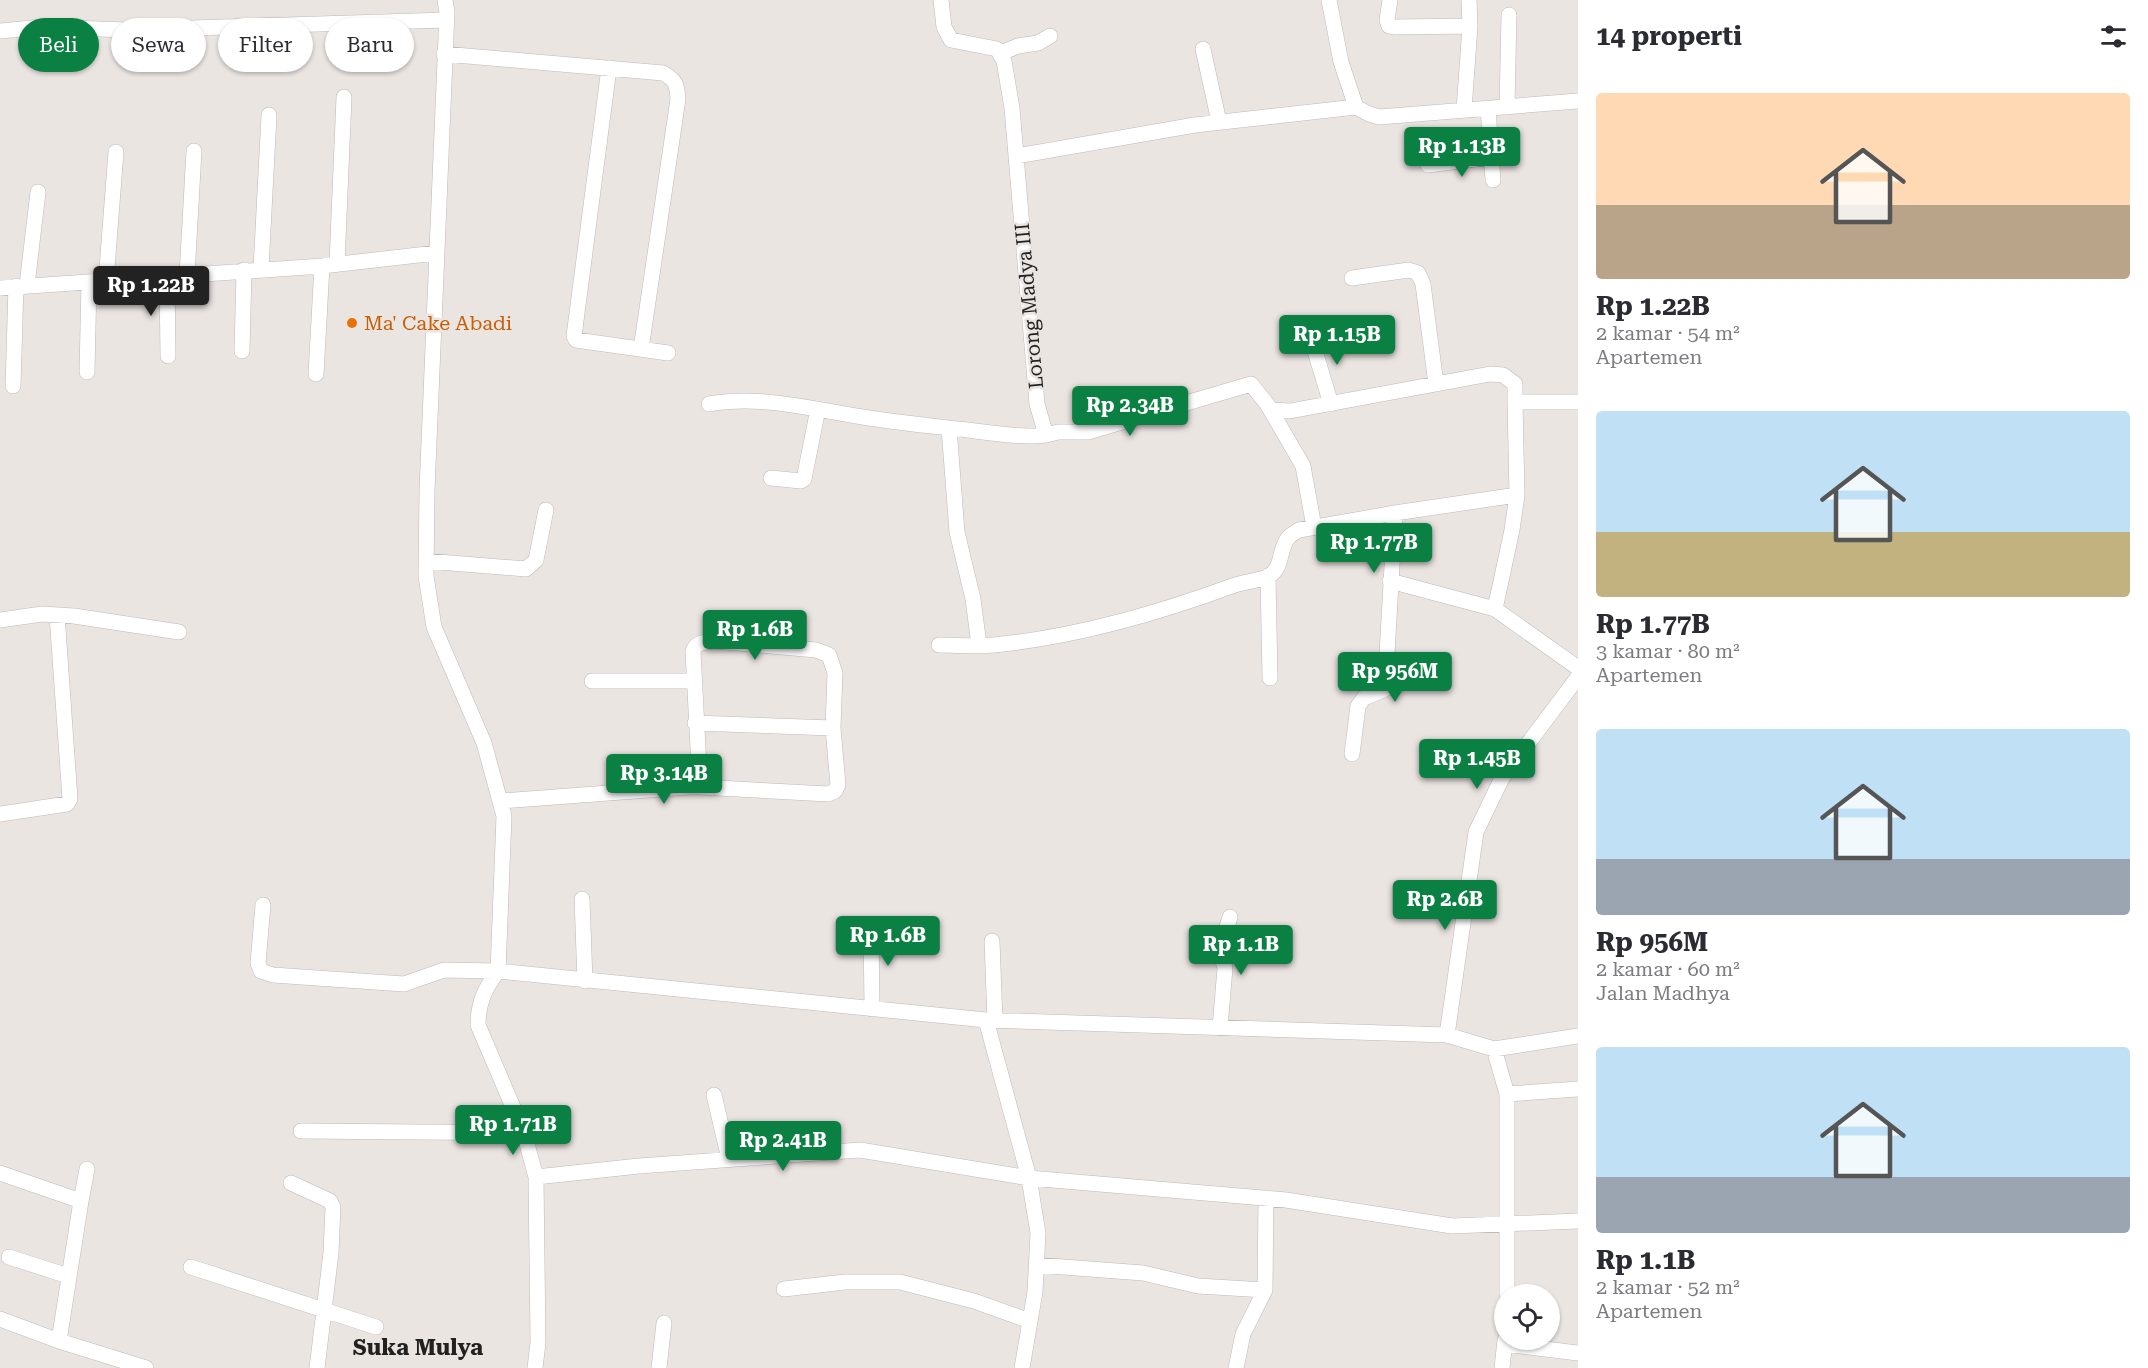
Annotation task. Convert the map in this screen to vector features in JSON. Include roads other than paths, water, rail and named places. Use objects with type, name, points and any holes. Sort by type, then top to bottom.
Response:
[{"type":"street","points":[[445,0],[426,576],[434,627],[484,742],[504,816],[498,971],[484,989],[478,1013],[478,1025],[524,1133],[536,1177],[538,1343],[535,1368]]},
{"type":"street","points":[[941,0],[944,27],[951,40],[997,49],[1001,53],[1018,46],[1038,43],[1050,36]]},
{"type":"street","points":[[1329,0],[1341,62],[1356,107]]},
{"type":"street","points":[[1390,0],[1387,20],[1389,26],[1470,26]]},
{"type":"street","points":[[1464,110],[1470,0]]},
{"type":"street","points":[[1507,107],[1509,15]]},
{"type":"street","points":[[0,31],[42,27],[128,30],[446,20]]},
{"type":"street","points":[[1203,49],[1219,122]]},
{"type":"street","name":"Lorong Madya III","points":[[1001,53],[1012,108],[1037,404],[1046,435]]},
{"type":"street","points":[[444,54],[663,73],[673,78],[677,85],[678,99],[641,349]]},
{"type":"street","points":[[609,68],[574,336],[576,340],[668,353]]},
{"type":"street","points":[[316,374],[330,265],[344,97]]},
{"type":"street","points":[[1016,156],[1219,122],[1356,107],[1378,117],[1578,101]]},
{"type":"street","points":[[1488,108],[1493,180]]},
{"type":"street","points":[[261,269],[269,115]]},
{"type":"street","points":[[187,275],[194,151]]},
{"type":"street","points":[[106,281],[116,152]]},
{"type":"street","points":[[1428,165],[1491,158]]},
{"type":"street","points":[[13,386],[22,286],[38,192]]},
{"type":"street","points":[[0,288],[330,265],[436,253]]},
{"type":"street","points":[[242,351],[244,270]]},
{"type":"street","points":[[1352,278],[1409,270],[1418,273],[1423,284],[1436,384]]},
{"type":"street","points":[[167,276],[168,356]]},
{"type":"street","points":[[87,372],[89,282]]},
{"type":"street","points":[[1311,339],[1331,404]]},
{"type":"street","points":[[1271,410],[1290,411],[1490,374],[1503,375],[1515,384],[1517,495],[1495,609]]},
{"type":"street","points":[[709,404],[737,400],[788,403],[865,417],[1026,436],[1058,432],[1088,432],[1251,384],[1271,410],[1303,466],[1314,527]]},
{"type":"street","points":[[1515,402],[1578,402]]},
{"type":"street","points":[[771,478],[801,481],[804,479],[818,409]]},
{"type":"street","points":[[949,428],[957,532],[973,599],[979,645]]},
{"type":"street","points":[[939,645],[993,645],[1062,635],[1191,602],[1235,585],[1268,576],[1280,562],[1287,538],[1299,530],[1517,495]]},
{"type":"street","points":[[426,561],[526,569],[536,560],[546,510]]},
{"type":"street","points":[[1352,754],[1358,706],[1364,698],[1385,689],[1395,513]]},
{"type":"street","points":[[1268,576],[1270,678]]},
{"type":"street","points":[[1390,581],[1495,609],[1578,668]]},
{"type":"street","points":[[0,620],[42,614],[57,615],[179,632]]},
{"type":"street","points":[[0,814],[55,807],[67,804],[70,799],[57,615]]},
{"type":"street","points":[[500,801],[700,788],[828,794],[835,791],[838,785],[833,728],[835,672],[829,655],[816,650],[715,640],[699,643],[693,651],[700,788]]},
{"type":"street","points":[[1447,1035],[1476,832],[1502,778],[1578,677]]},
{"type":"street","points":[[592,681],[694,681]]},
{"type":"street","points":[[695,723],[833,728]]},
{"type":"street","points":[[582,900],[585,981]]},
{"type":"street","points":[[263,905],[258,963],[261,971],[273,975],[404,984],[444,970],[498,971],[991,1020],[1447,1035],[1494,1049],[1578,1036]]},
{"type":"street","points":[[1220,1028],[1225,968],[1220,951],[1230,917]]},
{"type":"street","points":[[871,925],[872,1009]]},
{"type":"street","points":[[993,941],[991,1020],[1029,1178],[1038,1233],[1035,1292],[1022,1368]]},
{"type":"street","points":[[1494,1049],[1507,1094],[1507,1284]]},
{"type":"street","points":[[1507,1094],[1578,1089]]},
{"type":"street","points":[[714,1095],[729,1159]]},
{"type":"street","points":[[302,1131],[524,1133]]},
{"type":"street","points":[[536,1177],[639,1166],[860,1150],[1029,1178],[1266,1198],[1452,1226],[1578,1221]]},
{"type":"street","points":[[59,1341],[87,1169]]},
{"type":"street","points":[[0,1173],[81,1201]]},
{"type":"street","points":[[291,1182],[330,1201],[333,1207],[331,1253],[318,1368]]},
{"type":"street","points":[[1236,1368],[1243,1334],[1265,1290],[1266,1198]]},
{"type":"street","points":[[9,1257],[69,1276]]},
{"type":"street","points":[[1037,1265],[1143,1273],[1198,1286],[1265,1290]]},
{"type":"street","points":[[191,1267],[376,1327]]},
{"type":"street","points":[[784,1289],[845,1282],[900,1282],[974,1301],[1030,1321]]},
{"type":"street","points":[[0,1319],[59,1341],[146,1368]]},
{"type":"street","points":[[659,1368],[664,1323]]},
{"type":"street","points":[[1502,1368],[1504,1350]]},
{"type":"street","points":[[1558,1350],[1578,1353]]},
{"type":"place","name":"Ma' Cake Abadi","points":[[352,323]]},
{"type":"district","name":"Suka Mulya","points":[[418,1347]]}]
